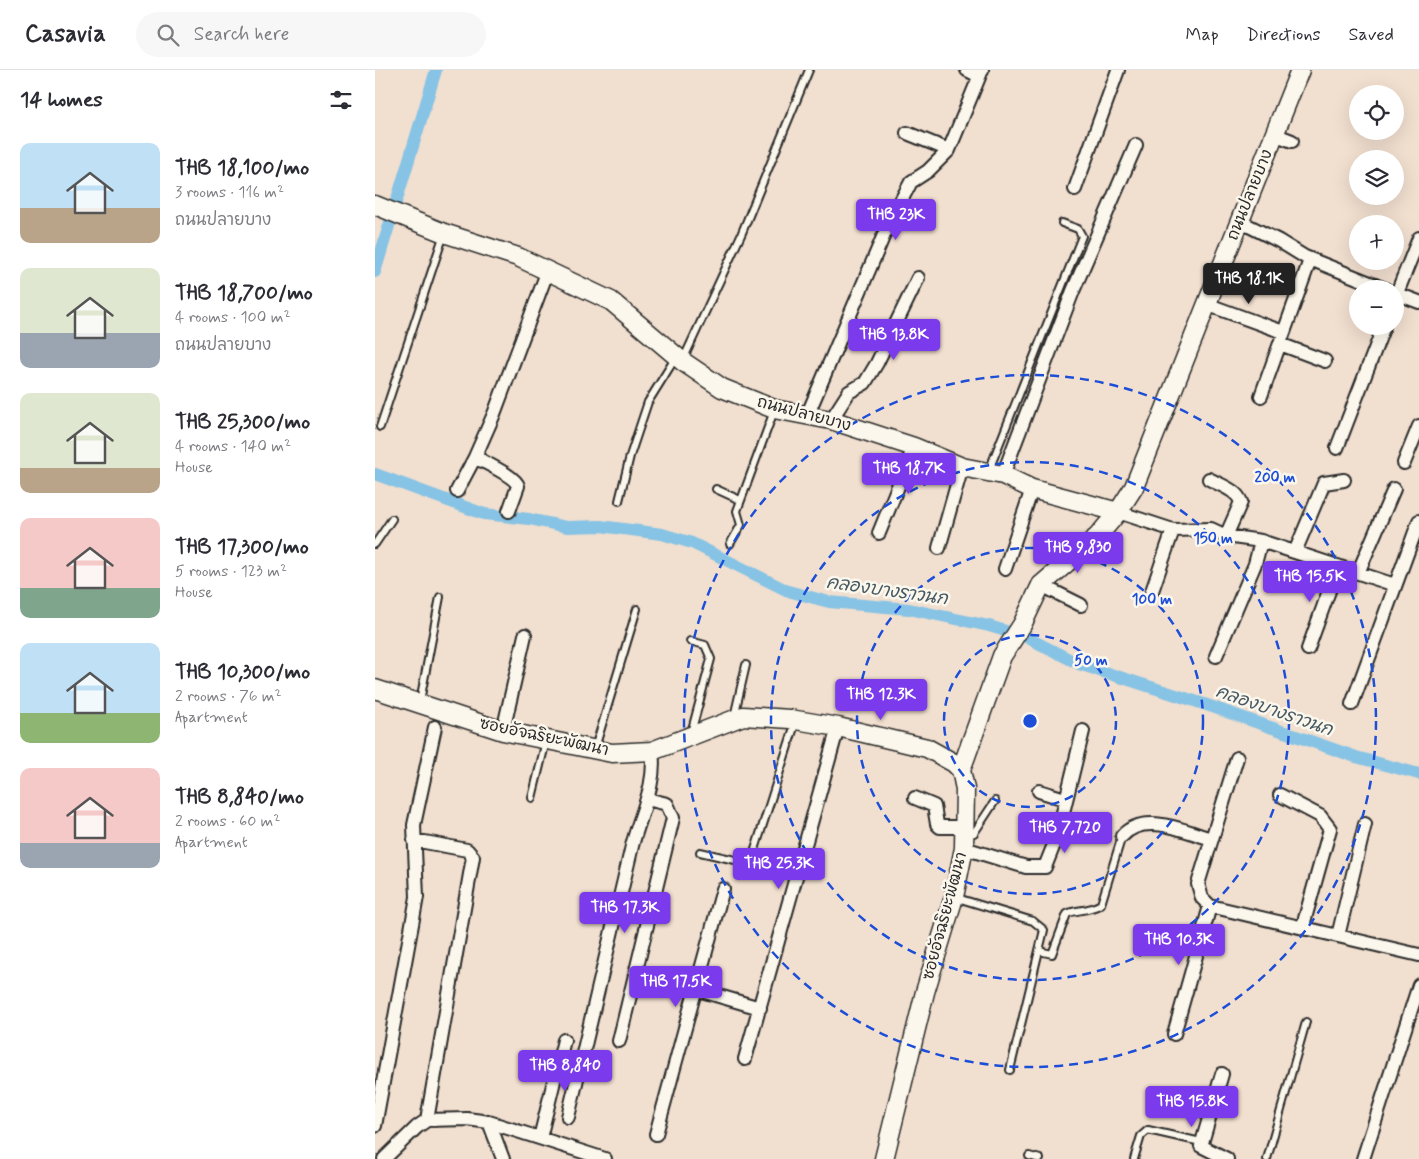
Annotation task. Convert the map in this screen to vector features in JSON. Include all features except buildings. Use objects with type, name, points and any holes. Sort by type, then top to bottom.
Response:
[{"type":"street","points":[[807,416],[889,222],[911,182],[929,171],[949,150],[980,73],[967,70]]},
{"type":"street","points":[[1075,189],[1118,70]]},
{"type":"street","name":"ถนนปลายบาง","points":[[961,770],[1001,656],[1022,625],[1041,585],[1098,536],[1118,512],[1133,487],[1300,70]]},
{"type":"street","points":[[907,133],[949,150]]},
{"type":"street","points":[[1274,134],[1292,141]]},
{"type":"street","points":[[996,473],[1136,145]]},
{"type":"street","name":"ถนนปลายบาง","points":[[378,206],[444,233],[518,257],[611,301],[680,358],[722,388],[774,409],[831,420],[914,447],[962,466],[996,473],[1032,489],[1118,512]]},
{"type":"street","points":[[1239,221],[1310,260],[1360,280]]},
{"type":"street","points":[[1399,280],[1419,238]]},
{"type":"street","points":[[1261,396],[1310,260]]},
{"type":"street","points":[[457,492],[494,414],[548,270]]},
{"type":"street","points":[[831,420],[849,392],[865,383],[877,363],[919,278]]},
{"type":"street","points":[[1404,297],[1419,302]]},
{"type":"street","points":[[1206,304],[1282,338],[1325,362]]},
{"type":"street","points":[[1337,448],[1381,335]]},
{"type":"street","points":[[1404,463],[1419,426]]},
{"type":"street","points":[[879,533],[914,447]]},
{"type":"street","points":[[475,457],[515,479],[518,484],[509,512]]},
{"type":"street","points":[[939,548],[962,466]]},
{"type":"street","points":[[1209,479],[1235,493],[1240,498],[1241,502],[1226,536]]},
{"type":"street","points":[[1295,552],[1324,483],[1344,480]]},
{"type":"street","points":[[1005,569],[1032,489]]},
{"type":"street","points":[[1358,573],[1394,489]]},
{"type":"street","points":[[1118,512],[1173,530],[1211,529],[1226,536],[1261,541],[1395,585]]},
{"type":"street","points":[[1352,704],[1419,521]]},
{"type":"street","points":[[1151,594],[1173,530]]},
{"type":"street","points":[[1216,656],[1255,564],[1261,541]]},
{"type":"street","points":[[1308,649],[1338,566]]},
{"type":"street","points":[[1041,585],[1081,605]]},
{"type":"street","points":[[503,731],[525,635]]},
{"type":"street","name":"ซอยอัจฉริยะพัฒนา","points":[[375,689],[503,731],[547,738],[612,753],[651,751],[691,734],[743,716],[797,720],[838,727],[927,748],[954,763],[961,770],[965,789],[964,837],[954,896],[925,992],[883,1159]]},
{"type":"street","points":[[745,1059],[838,727]]},
{"type":"street","points":[[375,1126],[417,897],[418,882],[414,826],[435,728]]},
{"type":"street","points":[[915,798],[934,806],[937,824],[940,827],[1027,867],[1045,867],[1057,837],[1083,730]]},
{"type":"street","points":[[568,1117],[635,832],[652,784],[654,765],[651,751]]},
{"type":"street","points":[[1237,758],[1198,884],[1202,898],[1210,906],[1419,955]]},
{"type":"street","points":[[1039,791],[1065,799]]},
{"type":"street","points":[[1279,795],[1320,816],[1330,829],[1304,922],[1306,929]]},
{"type":"street","points":[[619,1041],[673,818],[667,804],[647,799]]},
{"type":"street","points":[[1123,836],[1126,831],[1152,822],[1212,839]]},
{"type":"street","points":[[1338,936],[1365,824]]},
{"type":"street","points":[[414,840],[467,850],[473,856],[427,1120]]},
{"type":"street","points":[[656,1134],[723,890]]},
{"type":"street","points":[[1175,1034],[1210,906]]},
{"type":"street","points":[[1363,1159],[1419,985]]},
{"type":"street","points":[[695,989],[759,1008]]},
{"type":"street","points":[[540,1138],[564,1040]]},
{"type":"street","points":[[1223,1074],[1201,1142],[1204,1148],[1227,1159]]},
{"type":"street","points":[[384,1159],[417,1127],[427,1120],[467,1119],[489,1122],[605,1159]]},
{"type":"street","points":[[489,1122],[503,1159]]},
{"type":"street","points":[[375,1152],[377,1159]]},
{"type":"lane","points":[[619,501],[630,456],[648,402],[680,358],[741,235],[809,70]]},
{"type":"lane","points":[[996,473],[1082,236],[1078,230],[1063,223]]},
{"type":"lane","points":[[380,427],[444,233]]},
{"type":"lane","points":[[730,544],[741,525],[737,511],[740,500],[774,409]]},
{"type":"lane","points":[[715,489],[740,500]]},
{"type":"lane","points":[[375,544],[392,519]]},
{"type":"lane","points":[[419,705],[440,597]]},
{"type":"lane","points":[[595,749],[637,609]]},
{"type":"lane","points":[[690,641],[705,645],[711,659],[691,734]]},
{"type":"lane","points":[[734,718],[747,665]]},
{"type":"lane","points":[[700,852],[743,862],[752,859],[797,720]]},
{"type":"lane","points":[[531,798],[547,738]]},
{"type":"lane","points":[[964,837],[974,833],[995,801]]},
{"type":"lane","points":[[1039,951],[1053,954],[1067,914],[1091,910],[1101,904],[1123,836]]},
{"type":"lane","points":[[954,896],[1033,921],[1044,930],[1010,1070]]},
{"type":"lane","points":[[1267,1159],[1306,1022]]},
{"type":"lane","points":[[1134,1159],[1141,1136],[1148,1130],[1201,1142]]},
{"type":"lane","points":[[1029,1156],[1040,1159]]},
{"type":"waterway","points":[[375,272],[436,70]]},
{"type":"waterway","name":"คลองบางราวนก","points":[[375,474],[484,514],[529,519],[567,527],[600,526],[662,534],[692,543],[788,591],[829,602],[909,609],[989,626],[1026,637],[1079,664],[1204,704],[1356,757],[1419,774]]}]
